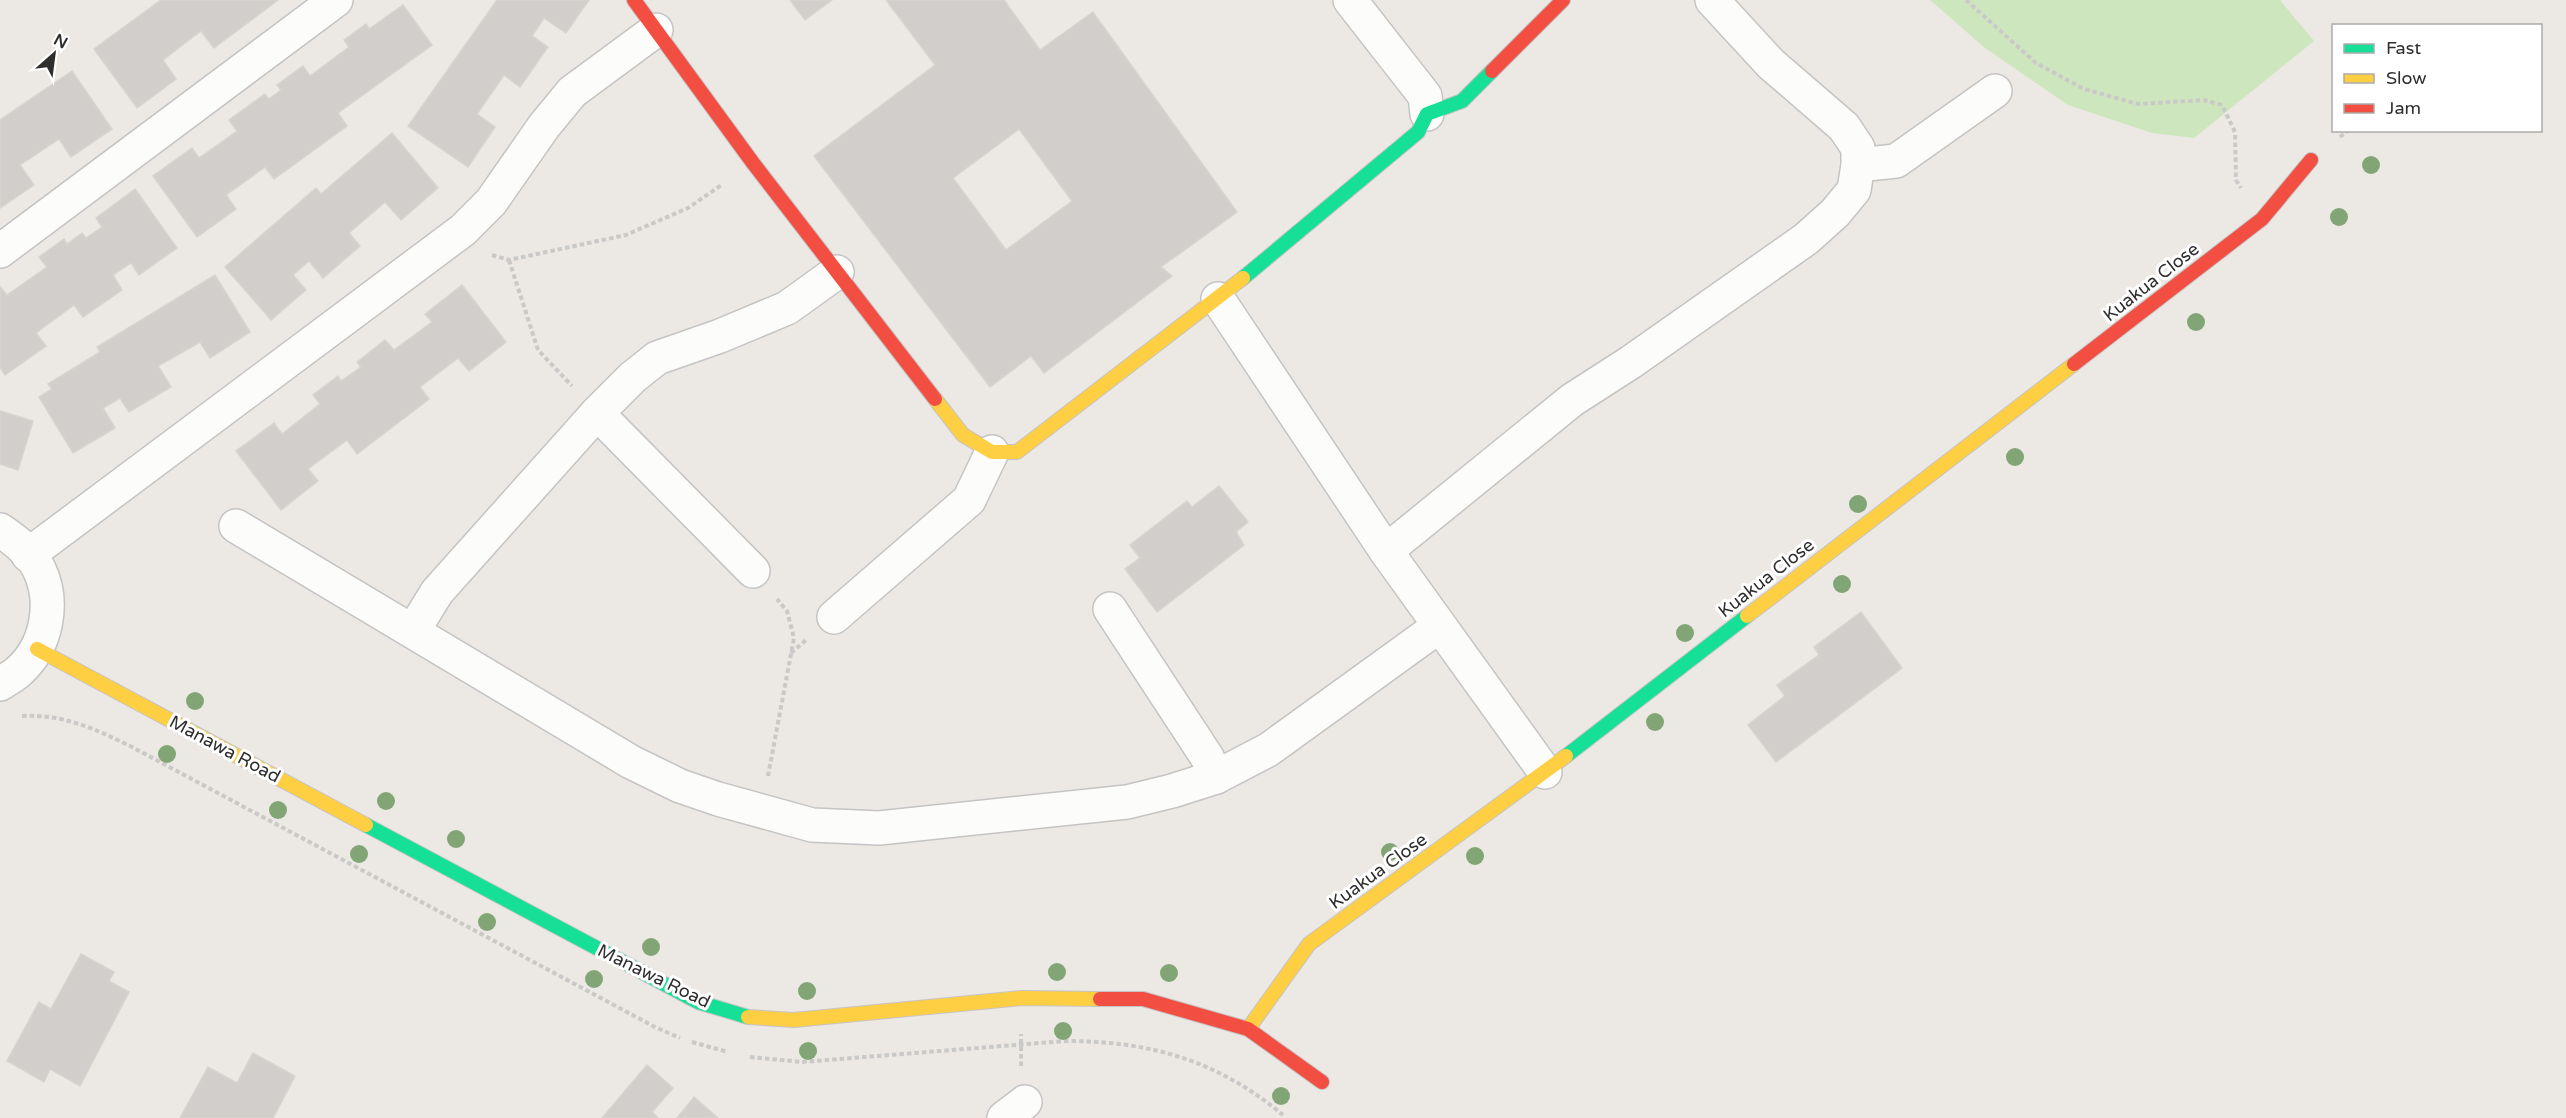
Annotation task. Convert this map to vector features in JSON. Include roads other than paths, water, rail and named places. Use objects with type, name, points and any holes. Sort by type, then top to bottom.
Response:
[{"type":"street","points":[[0,251],[336,0]]},
{"type":"street","points":[[634,0],[753,163],[963,435],[992,452],[1017,452],[1218,299],[1418,132],[1426,114],[1425,96],[1350,0]]},
{"type":"street","points":[[1426,114],[1462,101],[1563,0]]},
{"type":"street","points":[[1386,551],[1572,400],[1806,239],[1835,213],[1854,190],[1858,148],[1844,127],[1771,64],[1712,0]]},
{"type":"street","points":[[28,555],[463,230],[491,202],[544,126],[572,92],[656,30]]},
{"type":"street","points":[[1858,165],[1896,160],[1995,91]]},
{"type":"street","name":"Kuakua Close","points":[[1248,1029],[1309,944],[1545,772],[2262,219],[2311,160]]},
{"type":"street","points":[[413,631],[437,592],[597,413],[633,377],[657,358],[720,336],[787,308],[837,272]]},
{"type":"street","points":[[1218,299],[1438,627],[1545,772]]},
{"type":"street","points":[[597,413],[753,571]]},
{"type":"street","points":[[834,617],[969,500],[992,452]]},
{"type":"street","points":[[236,526],[632,762],[680,786],[761,812],[812,825],[879,828],[1127,802],[1172,791],[1216,777],[1268,750],[1438,627]]},
{"type":"street","points":[[0,530],[16,541],[39,568],[47,595],[46,623],[37,649],[20,671],[0,684]]},
{"type":"street","points":[[1110,609],[1207,757],[1216,777]]},
{"type":"street","name":"Manawa Road","points":[[37,649],[698,1002],[750,1017],[794,1020],[1022,998],[1143,999],[1248,1029],[1322,1082]]}]
